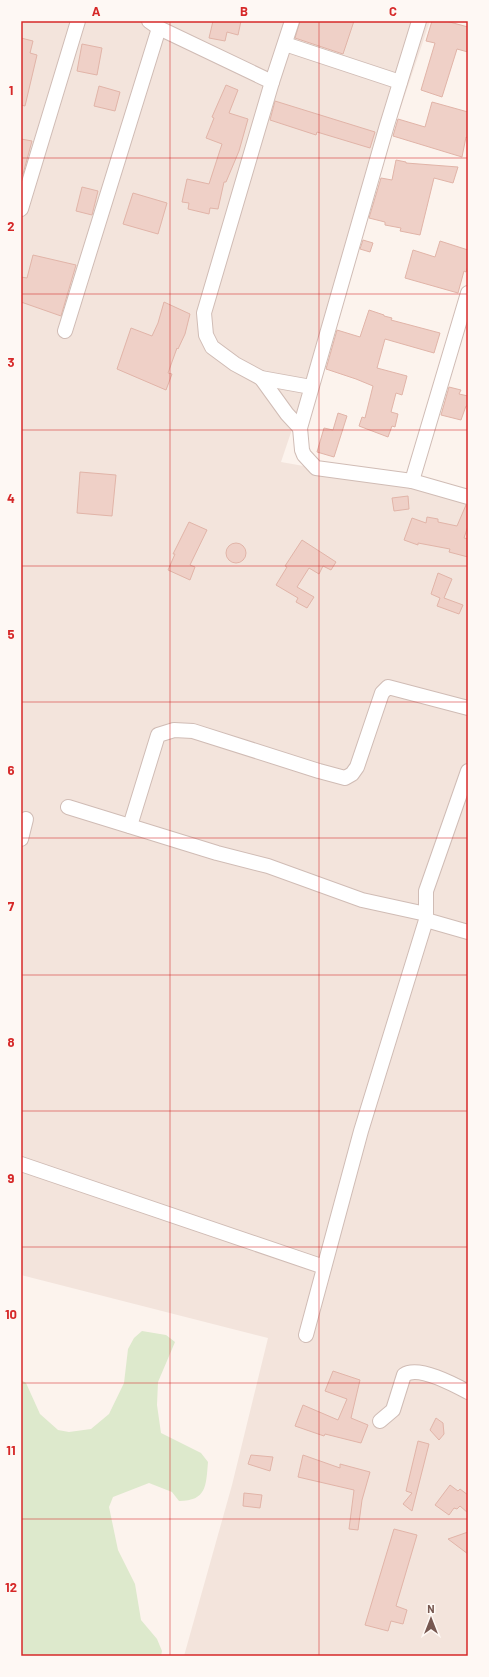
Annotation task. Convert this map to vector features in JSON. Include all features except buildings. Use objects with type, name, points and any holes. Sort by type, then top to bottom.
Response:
[{"type":"street","points":[[21,209],[78,21]]},
{"type":"street","points":[[292,21],[272,82],[204,313],[206,335],[212,348],[234,364],[261,378],[311,387]]},
{"type":"street","points":[[419,21],[311,387],[300,428],[302,450],[304,455],[316,468],[412,481],[468,497]]},
{"type":"street","points":[[65,331],[154,25],[272,82]]},
{"type":"street","points":[[284,44],[400,82]]},
{"type":"street","points":[[412,481],[468,293]]},
{"type":"street","points":[[261,378],[300,428]]},
{"type":"street","points":[[130,826],[158,735],[174,730],[193,731],[319,772],[345,778],[352,774],[357,767],[382,693],[388,687],[468,708]]},
{"type":"street","points":[[306,1335],[361,1131],[426,917],[426,891],[468,771]]},
{"type":"street","points":[[68,807],[217,853],[268,866],[362,900],[426,917],[468,932]]},
{"type":"street","points":[[21,839],[26,819]]},
{"type":"street","points":[[21,1164],[324,1267]]},
{"type":"street","points":[[380,1421],[393,1410],[404,1375],[407,1373],[413,1372],[430,1376],[445,1381],[468,1392]]},
{"type":"shaded area","points":[[21,21],[430,21],[281,462],[468,495],[468,1656],[184,1656],[232,1485],[268,1338],[21,1275]]},
{"type":"green space","points":[[142,1331],[166,1335],[175,1342],[158,1382],[157,1405],[161,1433],[201,1453],[208,1462],[207,1478],[203,1490],[200,1495],[195,1498],[179,1501],[172,1492],[149,1483],[113,1497],[109,1507],[118,1550],[135,1584],[141,1620],[157,1639],[162,1651],[161,1656],[21,1656],[21,1380],[26,1383],[40,1414],[58,1430],[69,1432],[91,1429],[109,1414],[124,1383],[128,1349],[134,1338]]}]
